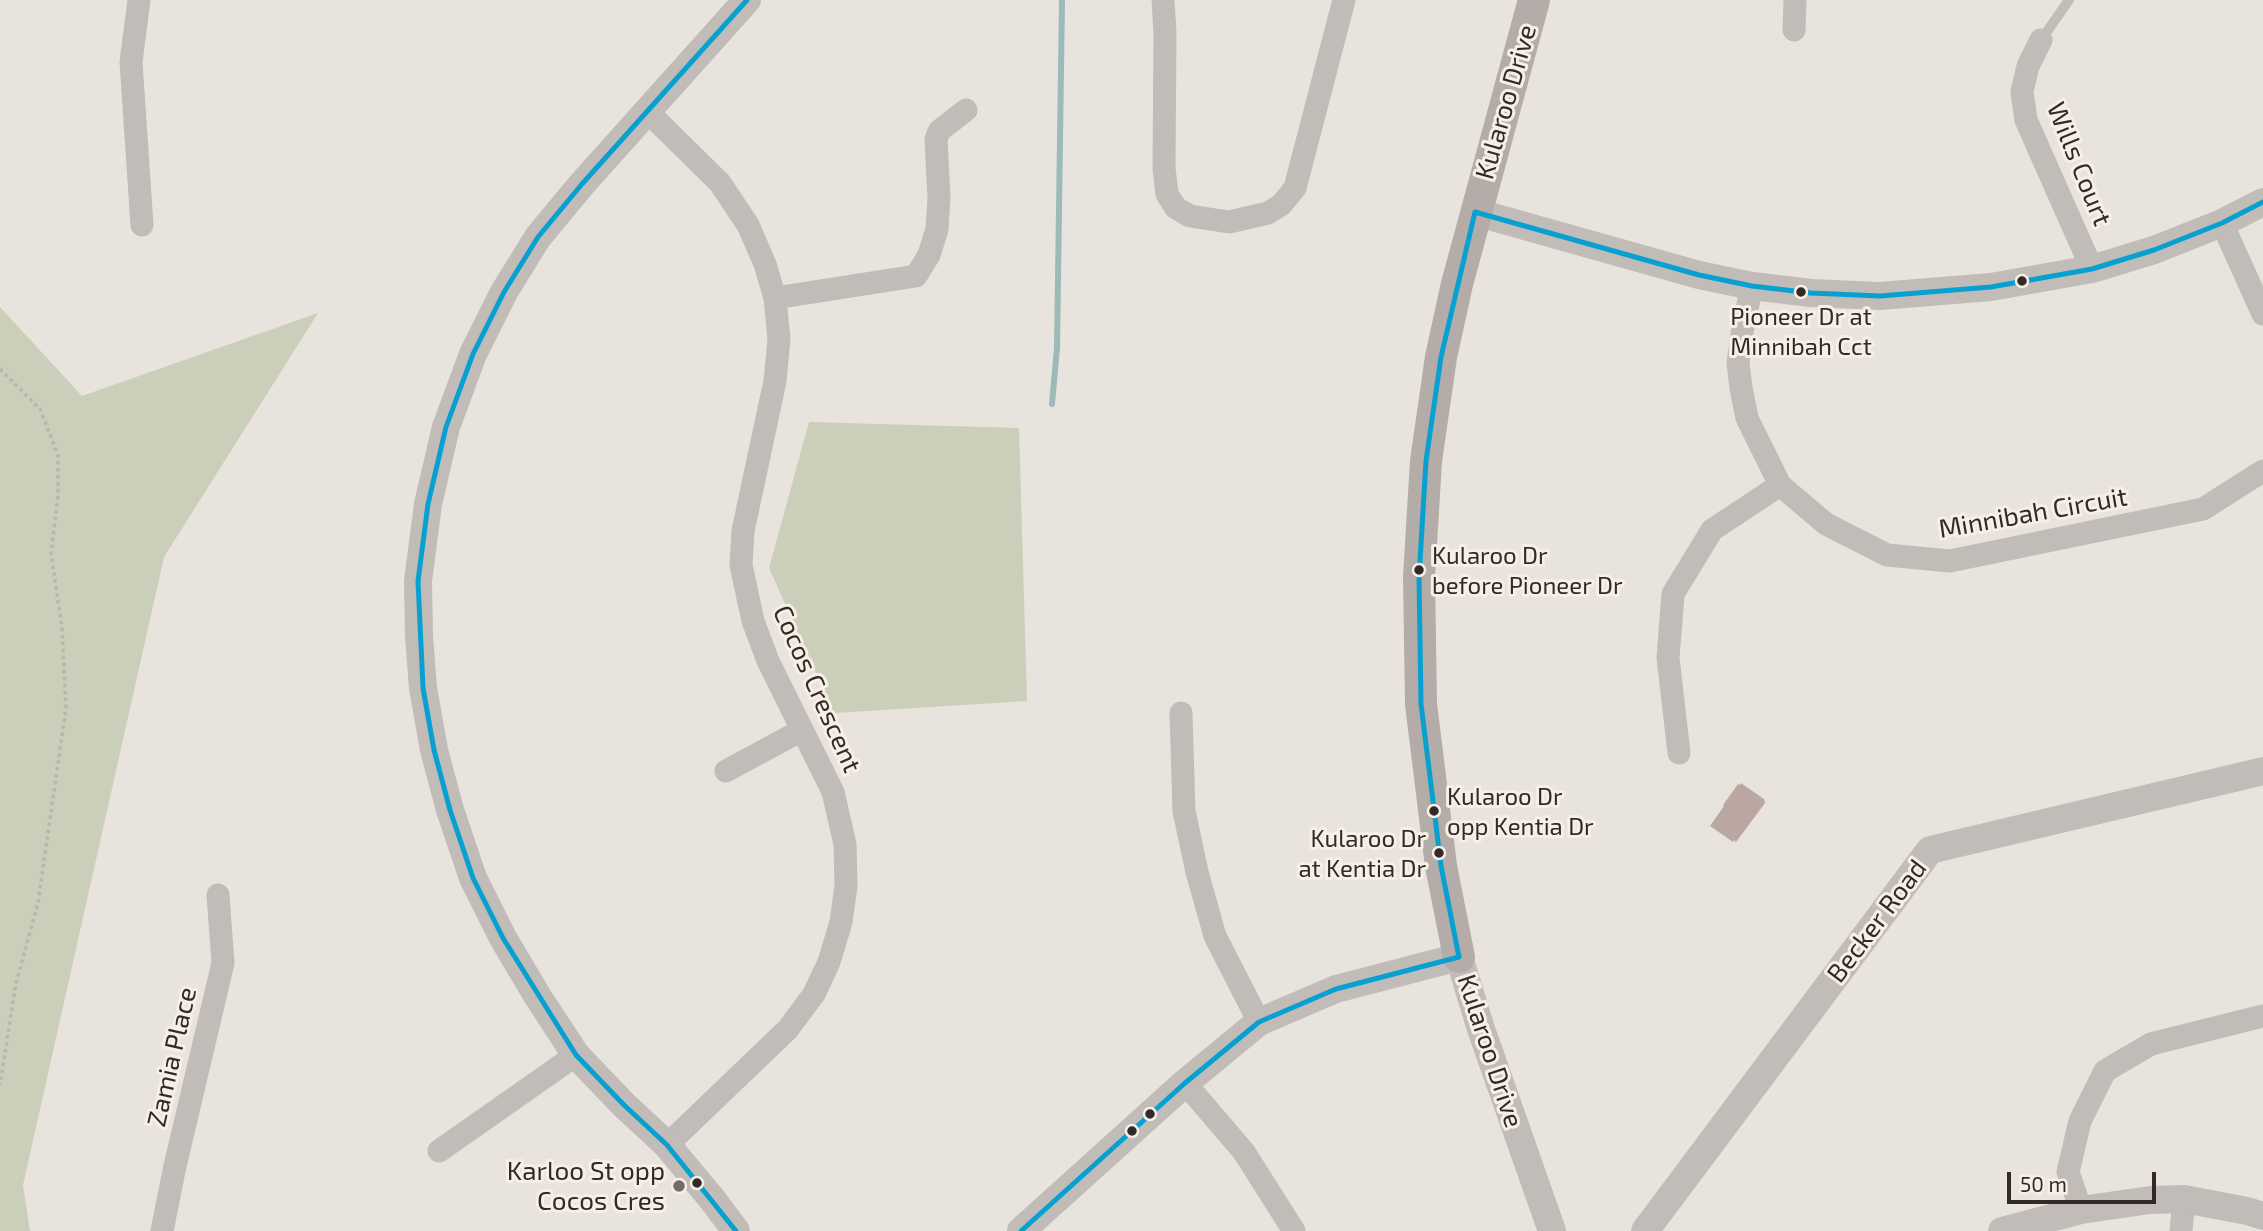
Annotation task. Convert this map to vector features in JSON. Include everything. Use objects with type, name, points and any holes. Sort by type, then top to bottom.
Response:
[{"type":"main road","name":"Kularoo Drive","points":[[1459,957],[1441,866],[1421,704],[1419,577],[1426,461],[1441,357],[1475,212],[1534,0]]},
{"type":"street","points":[[139,0],[131,62],[142,225]]},
{"type":"street","points":[[736,1231],[667,1145],[576,1055],[503,938],[473,878],[433,750],[423,688],[418,581],[428,504],[443,439],[473,354],[504,292],[538,237],[582,184],[747,0]]},
{"type":"street","points":[[1163,0],[1164,168],[1167,194],[1176,208],[1190,216],[1230,222],[1268,213],[1281,205],[1295,188],[1345,0]]},
{"type":"street","points":[[1794,30],[1795,0]]},
{"type":"street","name":"Wills Court","points":[[2041,40],[2028,66],[2022,92],[2026,120],[2092,269]]},
{"type":"street","points":[[775,298],[916,275],[929,255],[937,229],[939,198],[936,140],[939,131],[966,110]]},
{"type":"street","name":"Cocos Crescent","points":[[648,112],[720,183],[748,225],[765,264],[775,298],[779,339],[775,381],[743,531],[741,565],[753,621],[768,661],[833,792],[845,844],[846,886],[843,910],[829,962],[814,994],[788,1029],[667,1145]]},
{"type":"street","points":[[1475,212],[1699,275],[1752,286],[1811,293],[1880,296],[1991,287],[2092,269],[2154,250],[2222,223],[2263,202]]},
{"type":"street","points":[[2222,223],[2263,314]]},
{"type":"street","name":"Minnibah Circuit","points":[[1752,286],[1738,363],[1741,388],[1747,418],[1780,485],[1826,524],[1886,555],[1950,561],[2203,509],[2263,471]]},
{"type":"street","points":[[1679,752],[1668,658],[1673,594],[1713,530],[1780,485]]},
{"type":"street","points":[[1181,713],[1184,811],[1197,872],[1215,936],[1259,1022]]},
{"type":"street","points":[[726,771],[802,730]]},
{"type":"street","name":"Becker Road","points":[[1645,1231],[1930,850],[2263,771]]},
{"type":"street","name":"Zamia Place","points":[[162,1231],[199,1058],[223,963],[218,895]]},
{"type":"street","points":[[1021,1231],[1185,1083],[1259,1022],[1336,989],[1459,957]]},
{"type":"street","name":"Kularoo Drive","points":[[1459,957],[1481,1029],[1552,1231]]},
{"type":"street","points":[[2081,1210],[2068,1172],[2080,1121],[2105,1071],[2151,1044],[2263,1016]]},
{"type":"street","points":[[439,1151],[576,1055]]},
{"type":"street","points":[[1185,1083],[1244,1152],[1294,1231]]},
{"type":"street","points":[[2181,1231],[2183,1199]]},
{"type":"street","points":[[2002,1231],[2081,1210],[2150,1200],[2183,1199],[2247,1210],[2263,1216]]},
{"type":"lane","points":[[2041,40],[2069,0]]},
{"type":"path","points":[[0,369],[40,409],[58,455],[58,496],[51,553],[62,628],[66,708],[38,903],[16,983],[0,1085]]},
{"type":"green space","points":[[0,307],[82,396],[318,313],[164,557],[23,1185],[30,1231],[0,1231]]},
{"type":"green space","points":[[809,422],[1019,428],[1027,701],[834,713],[769,568]]},
{"type":"building","points":[[1741,783],[1764,799],[1765,803],[1736,842],[1733,842],[1710,826]]},
{"type":"waterway","points":[[1052,404],[1057,348],[1062,0]]},
{"type":"transit line","points":[[736,1231],[667,1145],[576,1055],[503,938],[473,878],[450,810],[434,750],[423,688],[418,581],[428,504],[446,427],[473,354],[504,292],[538,237],[582,184],[747,0]]},
{"type":"transit line","points":[[1475,212],[1699,275],[1752,286],[1811,293],[1880,296],[1991,287],[2092,269],[2154,250],[2222,223],[2263,202]]},
{"type":"transit line","points":[[1459,957],[1441,866],[1421,704],[1419,577],[1426,461],[1441,357],[1475,212]]},
{"type":"transit line","points":[[1021,1231],[1185,1083],[1259,1022],[1336,989],[1459,957]]},
{"type":"place","name":"Pioneer Dr at Minnibah Cct","points":[[1801,292]]},
{"type":"place","name":"Kularoo Dr before Pioneer Dr","points":[[1419,570]]},
{"type":"place","name":"Kularoo Dr opp Kentia Dr","points":[[1434,811]]},
{"type":"place","name":"Kularoo Dr at Kentia Dr","points":[[1439,853]]},
{"type":"place","name":"Karloo St opp Cocos Cres","points":[[679,1186]]}]
